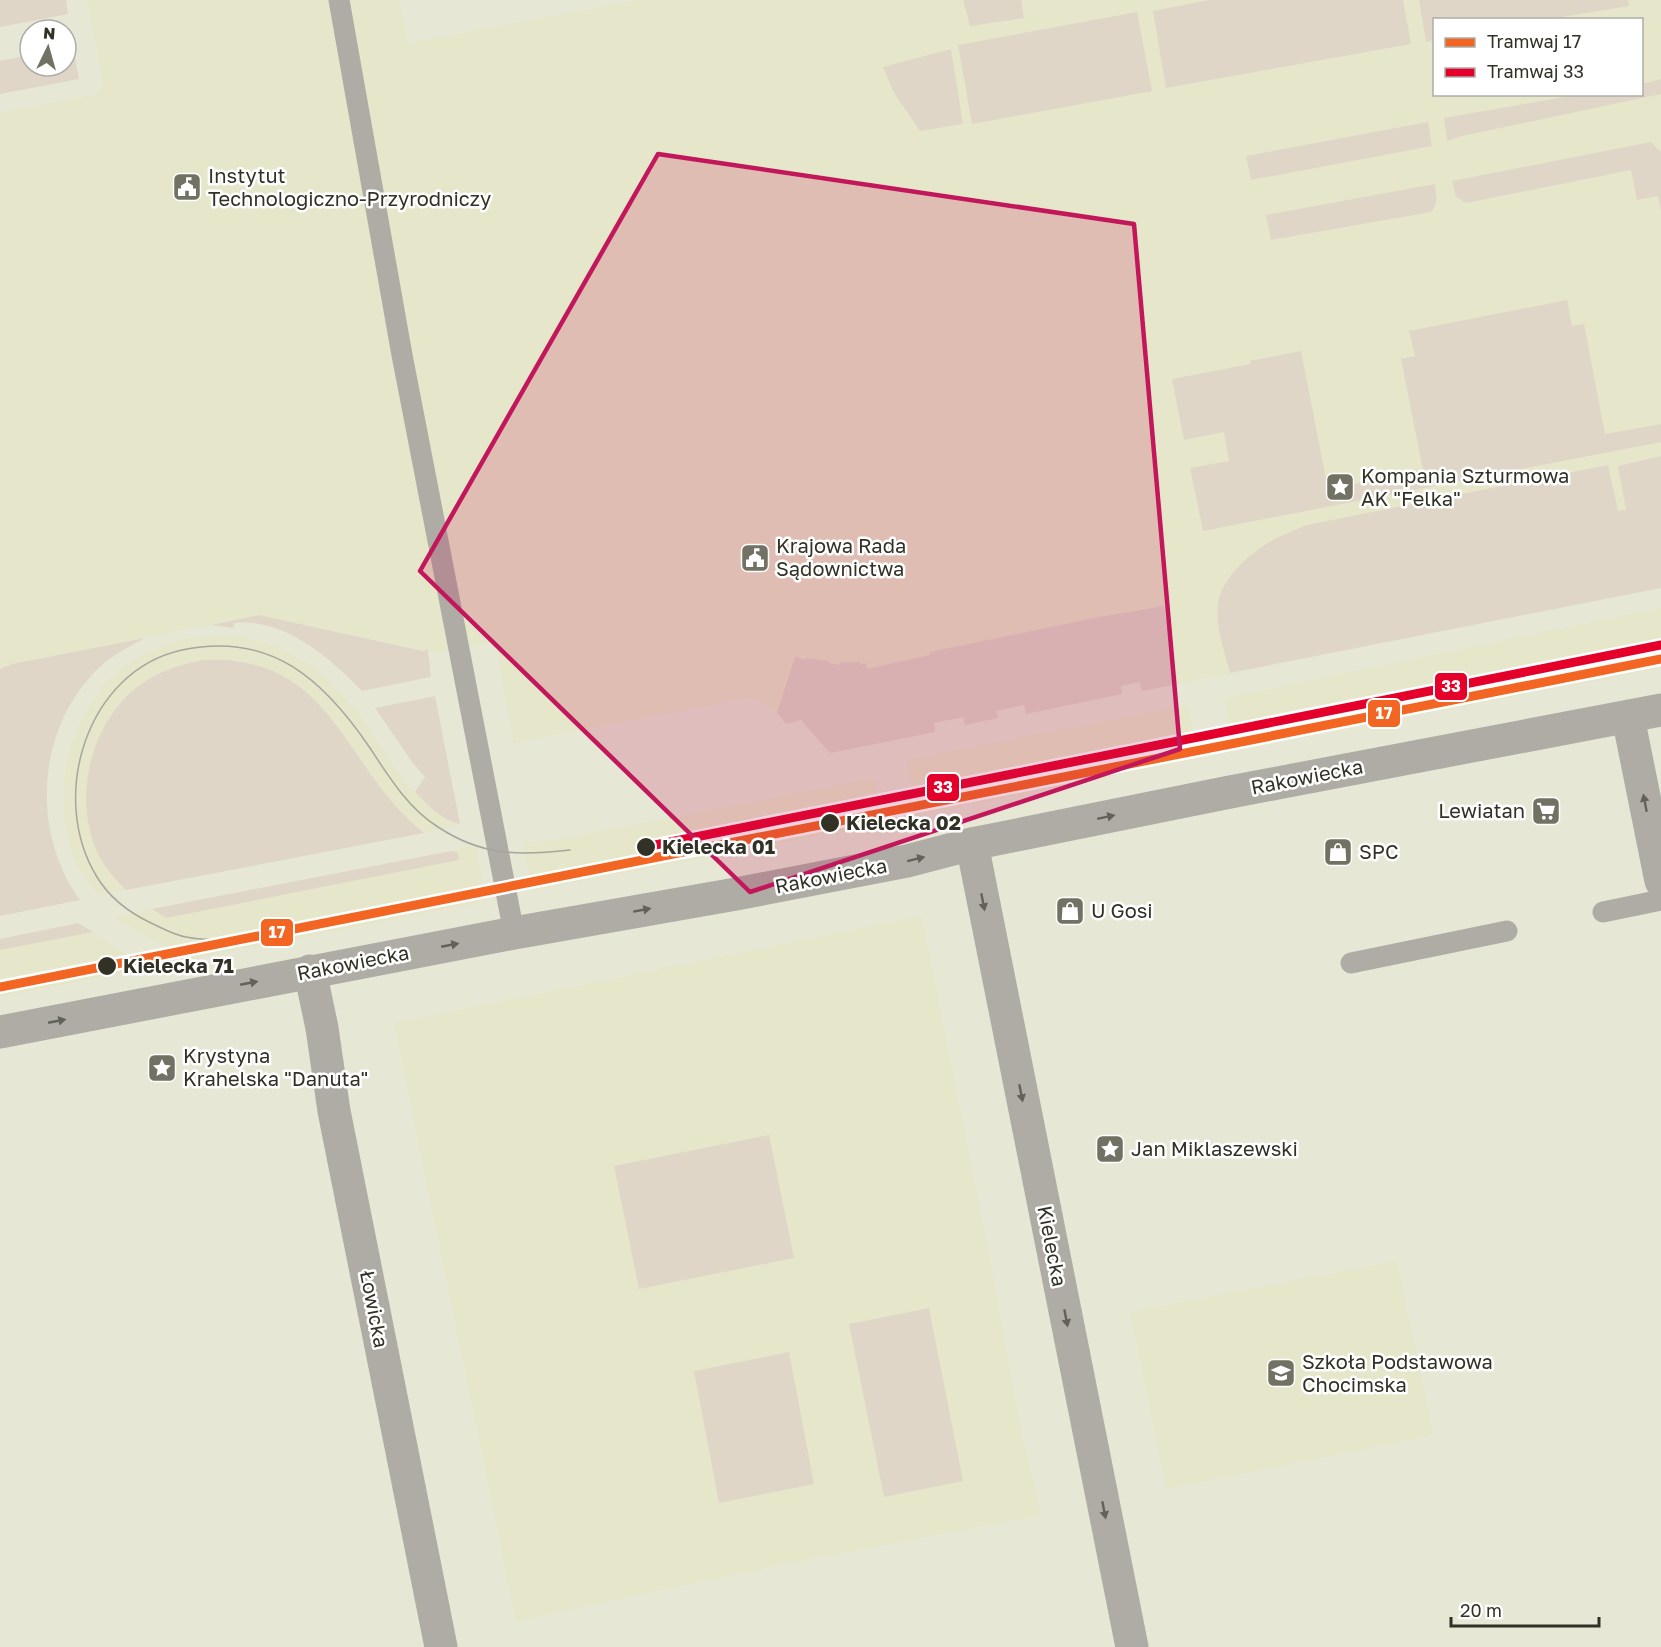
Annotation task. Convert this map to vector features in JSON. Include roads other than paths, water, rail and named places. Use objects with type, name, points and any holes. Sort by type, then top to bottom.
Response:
[{"type":"street","name":"Rakowiecka","points":[[0,1032],[310,971],[759,890],[1225,793],[1661,710]]},
{"type":"street","points":[[1628,717],[1661,881]]},
{"type":"street","name":"Kielecka","points":[[972,844],[1132,1647]]},
{"type":"street","name":"Łowicka","points":[[310,971],[322,1028],[334,1112],[441,1647]]},
{"type":"lane","points":[[339,0],[402,355],[514,933]]},
{"type":"lane","points":[[1603,912],[1661,900]]},
{"type":"lane","points":[[1351,963],[1507,931]]},
{"type":"tram line","name":"33","points":[[645,847],[1661,645]]},
{"type":"tram line","points":[[270,934],[207,940],[182,936],[164,929],[143,919],[114,898],[97,877],[83,845],[76,811],[77,776],[85,742],[100,710],[121,683],[149,663],[182,650],[214,646],[242,648],[268,655],[292,666],[334,701],[392,781],[417,811],[454,837],[470,844],[501,852],[534,853],[570,850]]},
{"type":"tram line","name":"17","points":[[0,987],[1661,659]]},
{"type":"place","name":"Instytut Technologiczno-Przyrodniczy","points":[[187,187]]},
{"type":"place","name":"Kompania Szturmowa AK \"Felka\"","points":[[1340,487]]},
{"type":"place","name":"Krajowa Rada Sądownictwa","points":[[755,558]]},
{"type":"place","name":"Lewiatan","points":[[1546,811]]},
{"type":"place","name":"Kielecka 02","points":[[830,823]]},
{"type":"place","name":"Kielecka 01","points":[[646,847]]},
{"type":"place","name":"SPC","points":[[1338,852]]},
{"type":"place","name":"U Gosi","points":[[1070,911]]},
{"type":"place","name":"Kielecka 71","points":[[107,966]]},
{"type":"place","name":"Krystyna Krahelska \"Danuta\"","points":[[162,1068]]},
{"type":"place","name":"Jan Miklaszewski","points":[[1110,1149]]},
{"type":"place","name":"Szkoła Podstawowa Chocimska","points":[[1281,1373]]}]
